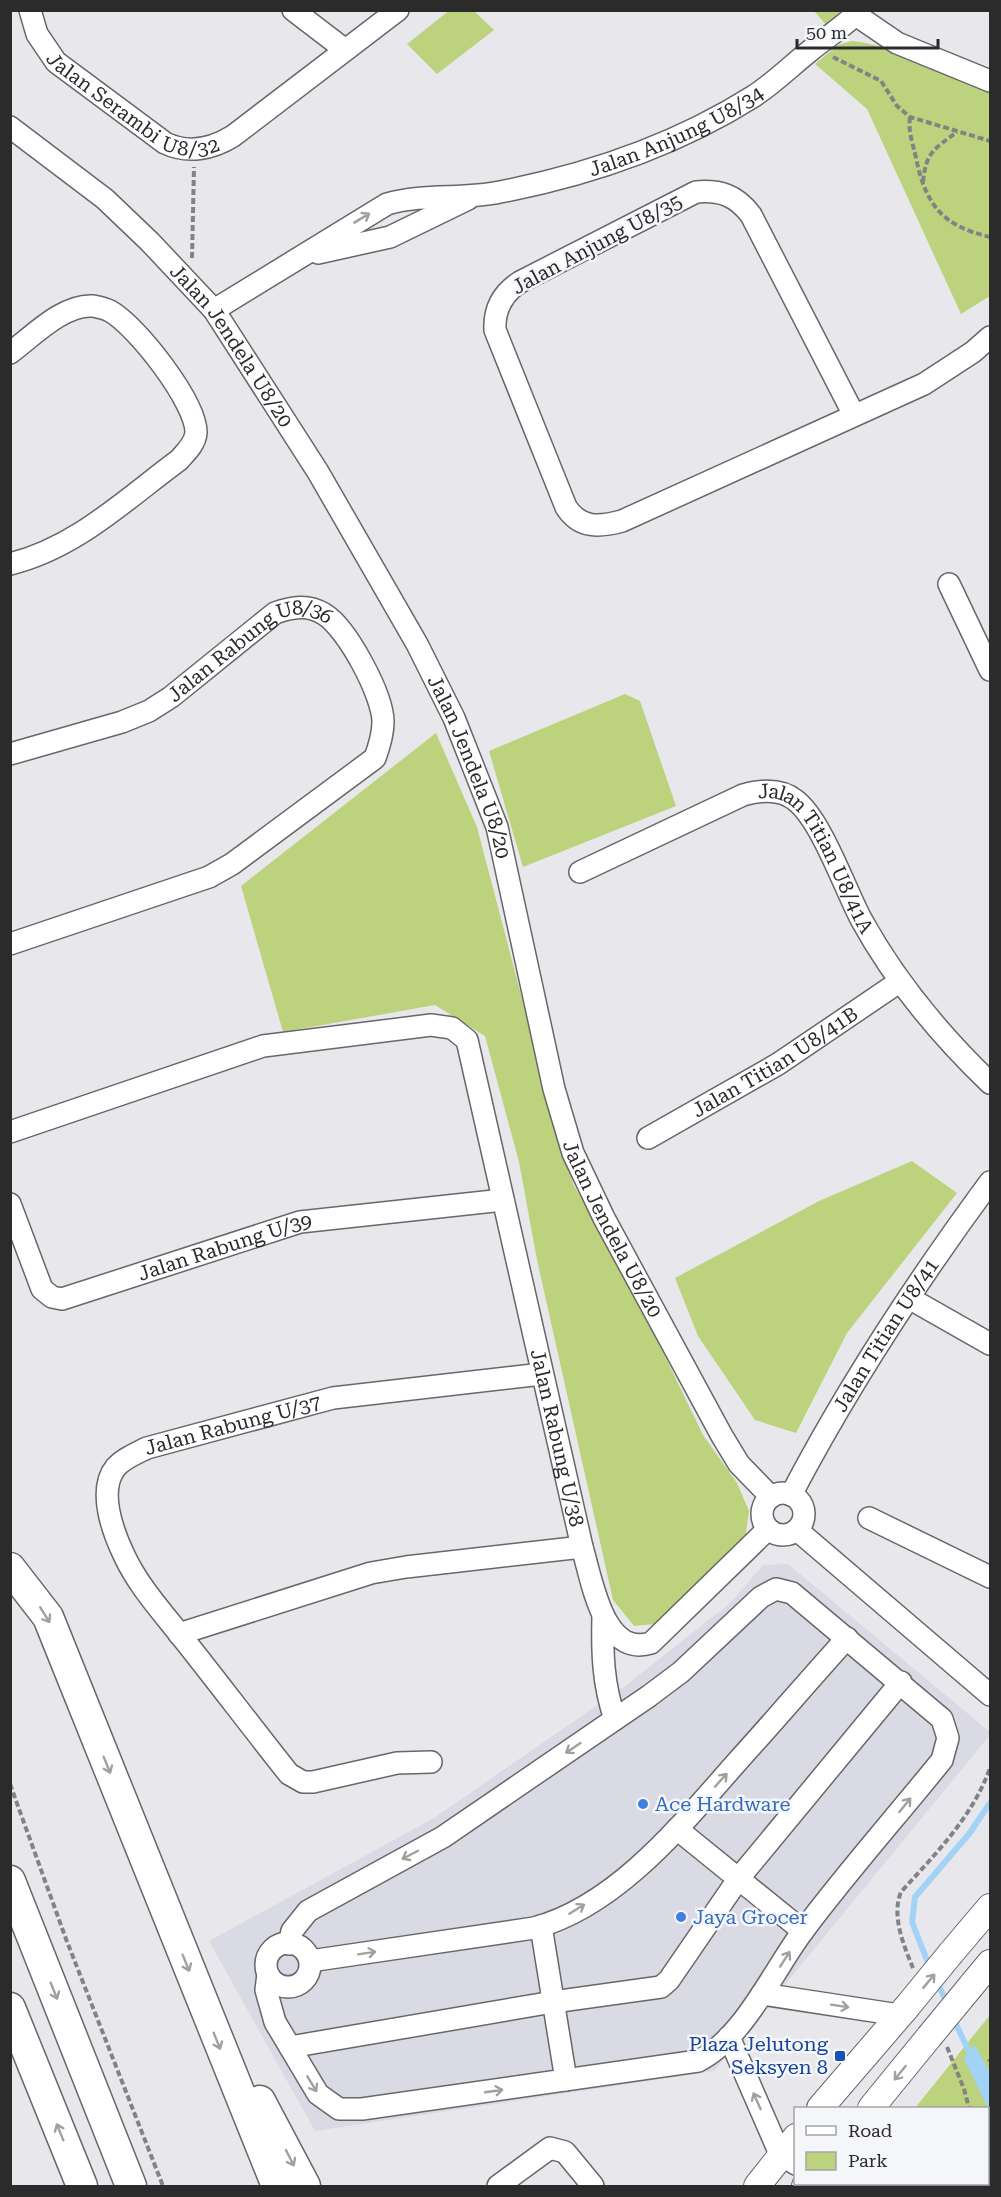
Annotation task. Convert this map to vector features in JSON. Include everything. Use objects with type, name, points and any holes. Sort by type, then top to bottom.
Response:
[{"type":"highway","points":[[10,1568],[48,1617],[277,2187]]},
{"type":"highway","points":[[10,1881],[131,2187]]},
{"type":"highway","points":[[10,2008],[82,2187]]},
{"type":"highway","points":[[232,2078],[260,2100],[304,2187]]},
{"type":"main road","points":[[822,2107],[990,1907]]},
{"type":"main road","points":[[873,2107],[990,1963]]},
{"type":"main road","points":[[757,2187],[790,2152]]},
{"type":"street","name":"Jalan Serambi U8/32","points":[[30,10],[37,34],[56,62],[165,143],[183,149],[194,149],[223,142],[233,136],[398,10]]},
{"type":"street","points":[[293,10],[344,49]]},
{"type":"street","name":"Jalan Anjung U8/34","points":[[214,310],[387,204],[420,197],[471,197],[550,180],[657,146],[699,127],[756,95],[858,13],[897,43],[990,81]]},
{"type":"street","name":"Jalan Jendela U8/20","points":[[10,127],[105,199],[214,310],[324,482],[377,572],[454,717],[497,827],[554,1089],[573,1152],[604,1218],[722,1436],[739,1464],[781,1496]]},
{"type":"street","name":"Jalan Anjung U8/35","points":[[854,415],[751,215],[742,203],[720,192],[696,192],[520,282],[508,289],[498,306],[495,330],[566,507],[573,517],[583,523],[596,526],[622,521],[924,384],[973,352],[990,337]]},
{"type":"street","name":"Jalan Anjung U8/34","points":[[295,260],[345,246],[390,237],[471,197]]},
{"type":"street","points":[[10,353],[73,310],[92,306],[109,310],[124,322],[153,353],[192,415],[196,433],[190,448],[179,460],[80,534],[39,557],[10,564]]},
{"type":"street","points":[[949,584],[990,670]]},
{"type":"street","name":"Jalan Rabung U8/36","points":[[10,754],[122,723],[149,711],[171,697],[275,613],[292,607],[310,608],[325,615],[338,627],[374,685],[383,722],[375,758],[232,864],[209,876],[10,944]]},
{"type":"street","name":"Jalan Titian U8/41A","points":[[580,872],[743,795],[760,790],[785,794],[797,801],[816,827],[861,919],[899,982],[990,1083]]},
{"type":"street","name":"Jalan Titian U8/41B","points":[[648,1138],[777,1064],[899,982]]},
{"type":"street","name":"Jalan Rabung U/38","points":[[10,1132],[263,1046],[431,1025],[452,1028],[467,1040],[582,1547],[603,1616],[620,1638],[632,1645],[651,1643],[768,1529]]},
{"type":"street","name":"Jalan Titian U8/41","points":[[781,1496],[811,1456],[909,1298],[990,1182]]},
{"type":"street","name":"Jalan Rabung U/39","points":[[10,1204],[42,1288],[52,1297],[62,1299],[300,1222],[504,1200]]},
{"type":"street","points":[[909,1298],[990,1344]]},
{"type":"street","name":"Jalan Rabung U/37","points":[[431,1762],[396,1763],[333,1780],[303,1782],[289,1774],[179,1634],[125,1557],[110,1517],[108,1497],[110,1481],[116,1468],[130,1456],[147,1448],[333,1398],[542,1374]]},
{"type":"street","points":[[781,1496],[800,1502],[804,1514],[797,1530],[783,1535],[768,1529],[762,1512],[763,1506],[781,1496]]},
{"type":"street","points":[[869,1518],[990,1577]]},
{"type":"street","points":[[797,1530],[990,1695]]},
{"type":"street","points":[[179,1634],[372,1573],[582,1547]]},
{"type":"street","points":[[268,1974],[277,1984],[291,1987],[303,1981],[310,1968],[310,1961],[304,1951],[289,1944],[275,1948],[270,1953],[267,1959],[268,2003],[274,2022],[318,2094],[330,2105],[348,2111],[698,2061],[729,2037],[762,1994],[803,1931],[942,1760],[948,1738],[942,1719],[901,1682],[792,1593],[776,1589],[761,1598],[681,1672],[615,1719],[443,1837],[308,1911],[292,1931],[289,1944]]},
{"type":"street","points":[[603,1616],[602,1665],[606,1695],[615,1719]]},
{"type":"street","points":[[310,1961],[541,1926],[562,1918],[632,1875],[677,1829],[847,1638]]},
{"type":"street","points":[[290,2048],[553,2002],[661,1987],[669,1980],[739,1878],[901,1682]]},
{"type":"street","points":[[677,1829],[803,1931]]},
{"type":"street","points":[[541,1926],[566,2080]]},
{"type":"street","points":[[762,1994],[902,2011]]},
{"type":"street","points":[[729,2037],[790,2152]]},
{"type":"street","points":[[504,2185],[546,2150],[555,2148],[565,2152],[593,2187]]},
{"type":"path","points":[[818,45],[841,62],[881,81],[897,106],[910,117],[990,141]]},
{"type":"path","points":[[910,117],[908,130],[923,184],[931,202],[952,224],[990,237]]},
{"type":"path","points":[[923,184],[925,161],[932,151],[957,132]]},
{"type":"path","points":[[192,286],[194,149]]},
{"type":"path","points":[[10,1784],[66,1940],[163,2187]]},
{"type":"shaded area","points":[[788,1564],[990,1732],[990,1735],[714,2071],[315,2131],[209,1941],[434,1818],[625,1686],[730,1603],[763,1565]]},
{"type":"green space","points":[[450,10],[474,11],[494,30],[437,74],[407,44]]},
{"type":"green space","points":[[814,11],[840,11],[828,27]]},
{"type":"green space","points":[[851,41],[887,49],[990,93],[990,296],[961,314],[867,109],[815,64],[838,45]]},
{"type":"green space","points":[[625,694],[640,701],[676,806],[523,867],[489,751]]},
{"type":"green space","points":[[436,733],[477,827],[554,1121],[574,1186],[615,1253],[703,1435],[737,1483],[749,1511],[745,1540],[655,1624],[634,1626],[613,1600],[537,1260],[519,1162],[485,1036],[435,1005],[283,1032],[241,886]]},
{"type":"green space","points":[[912,1161],[957,1193],[847,1333],[796,1433],[755,1420],[698,1336],[675,1278],[819,1201]]},
{"type":"green space","points":[[990,2015],[990,2186],[851,2186],[989,2185],[989,2107],[916,2107]]},
{"type":"water","points":[[975,2045],[990,2073],[990,2186],[979,2186],[989,2185],[989,2107],[964,2059]]},
{"type":"waterway","points":[[930,1968],[912,1922],[915,1897],[969,1834],[990,1803]]},
{"type":"waterway","points":[[936,1980],[947,2003]]},
{"type":"waterway","points":[[953,2018],[972,2058]]},
{"type":"place","name":"Ace Hardware","points":[[643,1804]]},
{"type":"place","name":"Jaya Grocer","points":[[681,1917]]},
{"type":"place","name":"Plaza Jelutong Seksyen 8","points":[[840,2056]]}]
